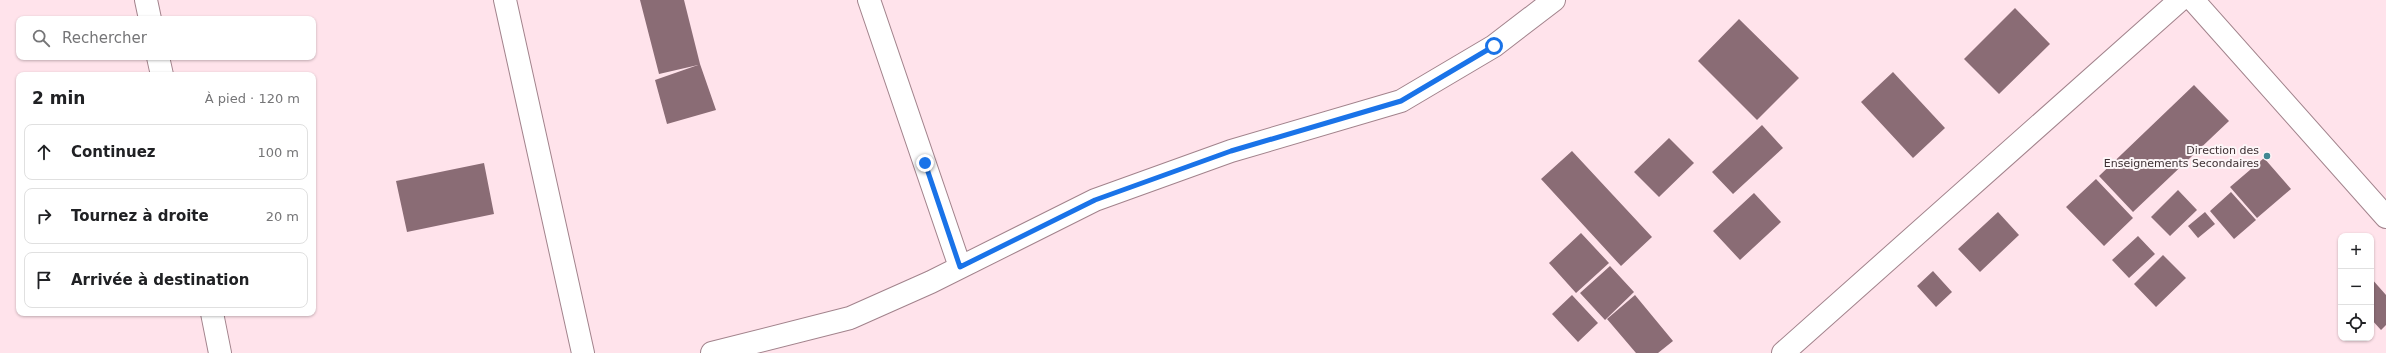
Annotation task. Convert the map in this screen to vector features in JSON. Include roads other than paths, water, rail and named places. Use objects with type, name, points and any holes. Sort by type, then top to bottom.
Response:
[{"type":"street","points":[[146,0],[149,16]]},
{"type":"street","points":[[505,0],[583,353]]},
{"type":"street","points":[[869,0],[960,267]]},
{"type":"street","points":[[712,353],[850,318],[960,267],[1095,200],[1231,151],[1401,101],[1494,46],[1554,0]]},
{"type":"street","points":[[1783,353],[2180,0]]},
{"type":"street","points":[[2193,0],[2386,216]]},
{"type":"street","points":[[159,60],[161,72]]},
{"type":"street","points":[[213,316],[220,353]]},
{"type":"place","name":"Direction des Enseignements Secondaires","points":[[2267,156]]}]
